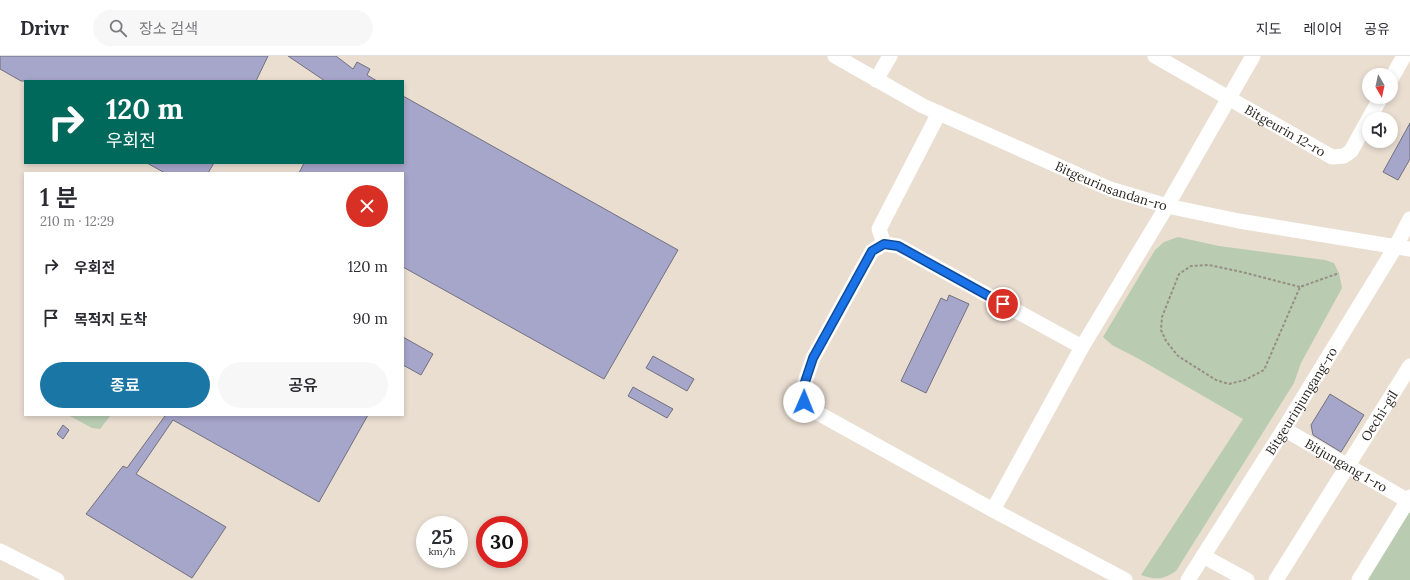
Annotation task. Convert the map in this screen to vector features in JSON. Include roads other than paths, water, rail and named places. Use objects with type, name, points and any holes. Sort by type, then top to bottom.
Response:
[{"type":"street","name":"Bitgeurinsandan-ro","points":[[835,56],[923,106],[1110,189],[1167,206],[1239,221],[1403,247]]},
{"type":"street","points":[[876,80],[890,56]]},
{"type":"street","name":"Bitgeurin 12-ro","points":[[1155,56],[1332,158],[1344,156],[1350,151],[1377,104]]},
{"type":"street","name":"Bitgeurin 12-ro","points":[[993,510],[1082,347],[1167,206],[1253,56]]},
{"type":"street","points":[[1397,68],[1404,56]]},
{"type":"street","points":[[884,244],[879,229],[940,113]]},
{"type":"street","name":"Bitgeurinjungang-ro","points":[[1188,580],[1284,429],[1403,247],[1410,219]]},
{"type":"street","points":[[1082,347],[898,246],[884,244],[872,251],[813,358],[803,388],[804,402],[816,412],[993,510],[1125,580]]},
{"type":"street","name":"Oechi-gil","points":[[1276,580],[1410,366]]},
{"type":"street","name":"Bitjungang 1-ro","points":[[1284,429],[1409,500]]},
{"type":"street","points":[[1359,580],[1409,500]]},
{"type":"street","points":[[0,551],[57,580]]},
{"type":"street","points":[[1203,556],[1247,580]]}]
